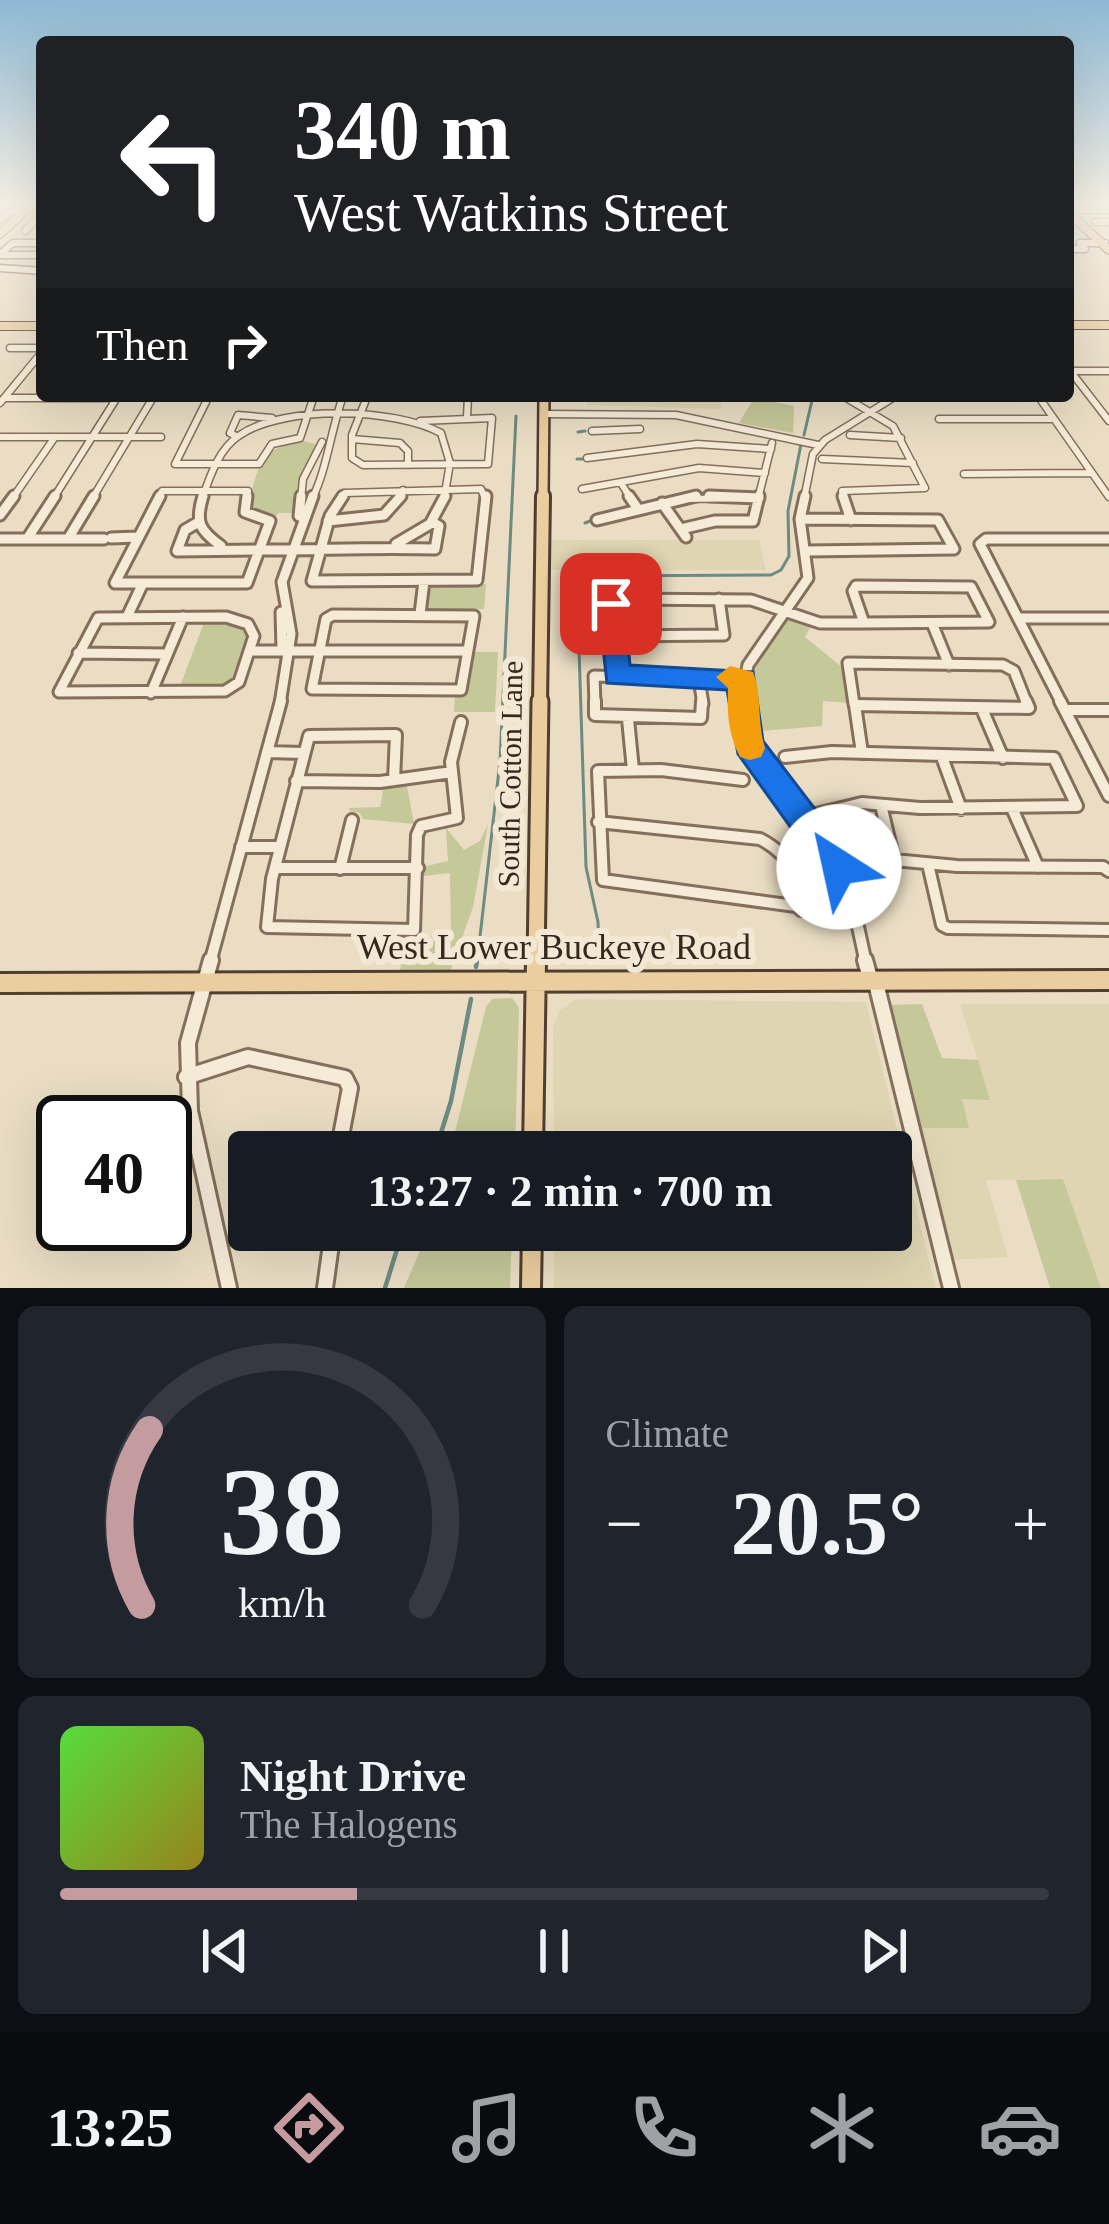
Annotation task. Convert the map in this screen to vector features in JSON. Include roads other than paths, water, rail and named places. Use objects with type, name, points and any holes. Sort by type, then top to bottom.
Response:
[{"type":"main road","points":[[0,326],[36,326]]},
{"type":"main road","points":[[1074,327],[1106,326]]},
{"type":"main road","points":[[1074,327],[1106,326]]},
{"type":"main road","name":"South Cotton Lane","points":[[533,1131],[544,402]]},
{"type":"main road","name":"West Lower Buckeye Road","points":[[0,983],[1109,980]]},
{"type":"main road","points":[[531,1288],[532,1251]]},
{"type":"street","points":[[0,268],[36,271]]},
{"type":"street","points":[[10,348],[36,350]]},
{"type":"street","points":[[2,401],[36,358]]},
{"type":"street","points":[[1074,370],[1109,371]]},
{"type":"street","points":[[1074,376],[1109,419]]},
{"type":"street","points":[[2,401],[36,400]]},
{"type":"street","points":[[27,539],[114,402]]},
{"type":"street","points":[[68,539],[150,402]]},
{"type":"street","points":[[206,402],[175,464],[259,464],[272,444],[300,438],[312,402]]},
{"type":"street","points":[[229,1288],[186,1077],[190,1030],[278,713],[284,626],[276,596],[304,476],[338,402]]},
{"type":"street","points":[[221,546],[208,552],[176,551],[185,530],[197,523],[218,465],[236,436],[272,419],[358,417],[420,421],[492,418],[488,464],[355,462],[352,439],[358,417],[365,402]]},
{"type":"street","points":[[467,417],[468,402]]},
{"type":"street","points":[[851,520],[842,491],[923,490],[893,426],[853,402]]},
{"type":"street","points":[[545,414],[676,415],[808,441],[888,402]]},
{"type":"street","points":[[1042,402],[1087,474],[1109,496]]},
{"type":"street","points":[[638,414],[649,450]]},
{"type":"street","points":[[236,436],[230,433],[238,416],[272,419]]},
{"type":"street","points":[[290,550],[323,477],[333,417]]},
{"type":"street","points":[[939,419],[1054,419]]},
{"type":"street","points":[[197,523],[205,537],[221,546],[320,550],[395,544],[432,522],[445,490],[448,442],[420,421]]},
{"type":"street","points":[[592,431],[640,429]]},
{"type":"street","points":[[682,432],[688,445]]},
{"type":"street","points":[[662,503],[684,533],[715,521],[752,522],[775,432]]},
{"type":"street","points":[[850,435],[901,438]]},
{"type":"street","points":[[0,437],[161,437]]},
{"type":"street","points":[[0,515],[55,437]]},
{"type":"street","points":[[352,439],[400,442],[409,451],[408,465]]},
{"type":"street","points":[[808,441],[810,462],[800,518],[808,578],[754,653],[740,700],[748,745],[764,772],[839,867],[951,1288]]},
{"type":"street","points":[[587,458],[688,445],[771,449]]},
{"type":"street","points":[[626,454],[641,478]]},
{"type":"street","points":[[822,458],[913,463]]},
{"type":"street","points":[[582,489],[699,468],[765,473]]},
{"type":"street","points":[[964,474],[1087,474]]},
{"type":"street","points":[[621,483],[638,509]]},
{"type":"street","points":[[207,490],[248,491],[245,512],[270,521],[247,583],[115,583],[162,491],[207,490]]},
{"type":"street","points":[[328,520],[384,516],[399,505],[403,490]]},
{"type":"street","points":[[445,490],[485,490],[477,580],[312,581],[328,520],[345,493],[445,490]]},
{"type":"street","points":[[597,520],[710,494],[759,498]]},
{"type":"street","points":[[800,518],[938,520],[954,551],[807,551]]},
{"type":"street","points":[[395,544],[435,549],[439,526],[432,522]]},
{"type":"street","points":[[0,539],[137,538]]},
{"type":"street","points":[[1109,538],[982,541],[1109,796]]},
{"type":"street","points":[[420,614],[424,580]]},
{"type":"street","points":[[127,617],[143,583]]},
{"type":"street","points":[[616,675],[613,600],[751,600],[820,623],[864,623],[932,623],[989,622],[971,587],[852,587],[864,623]]},
{"type":"street","points":[[614,636],[724,635],[719,599]]},
{"type":"street","points":[[420,614],[474,616],[476,630],[461,690],[312,689],[328,616],[420,614]]},
{"type":"street","points":[[127,617],[234,617],[248,624],[254,636],[234,687],[216,693],[59,692],[98,618],[127,617]]},
{"type":"street","points":[[151,693],[183,617]]},
{"type":"street","points":[[1018,618],[1109,618]]},
{"type":"street","points":[[932,623],[949,664]]},
{"type":"street","points":[[250,651],[467,652]]},
{"type":"street","points":[[78,653],[167,653]]},
{"type":"street","points":[[854,705],[1030,708],[1010,667],[848,663],[854,705],[862,753]]},
{"type":"street","points":[[698,675],[704,716],[597,718],[594,676],[698,675],[743,680]]},
{"type":"street","points":[[982,709],[1003,758]]},
{"type":"street","points":[[1065,710],[1109,710]]},
{"type":"street","points":[[628,719],[633,770]]},
{"type":"street","points":[[394,780],[396,735],[309,736],[275,868],[267,927],[414,930],[418,828],[455,821],[459,805],[452,772],[461,722]]},
{"type":"street","points":[[267,752],[303,753]]},
{"type":"street","points":[[785,758],[862,753],[1054,758],[1077,806],[881,805],[830,808],[804,817]]},
{"type":"street","points":[[942,758],[961,808]]},
{"type":"street","points":[[743,781],[598,771],[603,880],[854,914]]},
{"type":"street","points":[[296,781],[394,780],[452,772]]},
{"type":"street","points":[[881,805],[894,860],[1108,870]]},
{"type":"street","points":[[1012,808],[1038,867]]},
{"type":"street","points":[[340,869],[352,820]]},
{"type":"street","points":[[598,822],[760,839],[779,848],[796,870],[801,910]]},
{"type":"street","points":[[241,847],[280,847]]},
{"type":"street","points":[[928,864],[942,925],[1109,930]]},
{"type":"street","points":[[275,868],[418,868]]},
{"type":"street","points":[[186,1077],[248,1058],[351,1082],[342,1131]]},
{"type":"street","points":[[325,1288],[330,1251]]},
{"type":"waterway","points":[[804,435],[812,402]]},
{"type":"waterway","points":[[477,963],[500,761],[516,416]]},
{"type":"waterway","points":[[578,432],[585,431]]},
{"type":"waterway","points":[[599,960],[598,922],[586,867],[577,587],[595,576],[771,575],[781,570],[789,556],[788,511],[801,444]]},
{"type":"waterway","points":[[577,459],[583,459]]},
{"type":"waterway","points":[[585,523],[590,521]]},
{"type":"waterway","points":[[476,967],[477,960]]},
{"type":"waterway","points":[[442,1131],[471,999]]},
{"type":"waterway","points":[[385,1288],[396,1251]]}]
